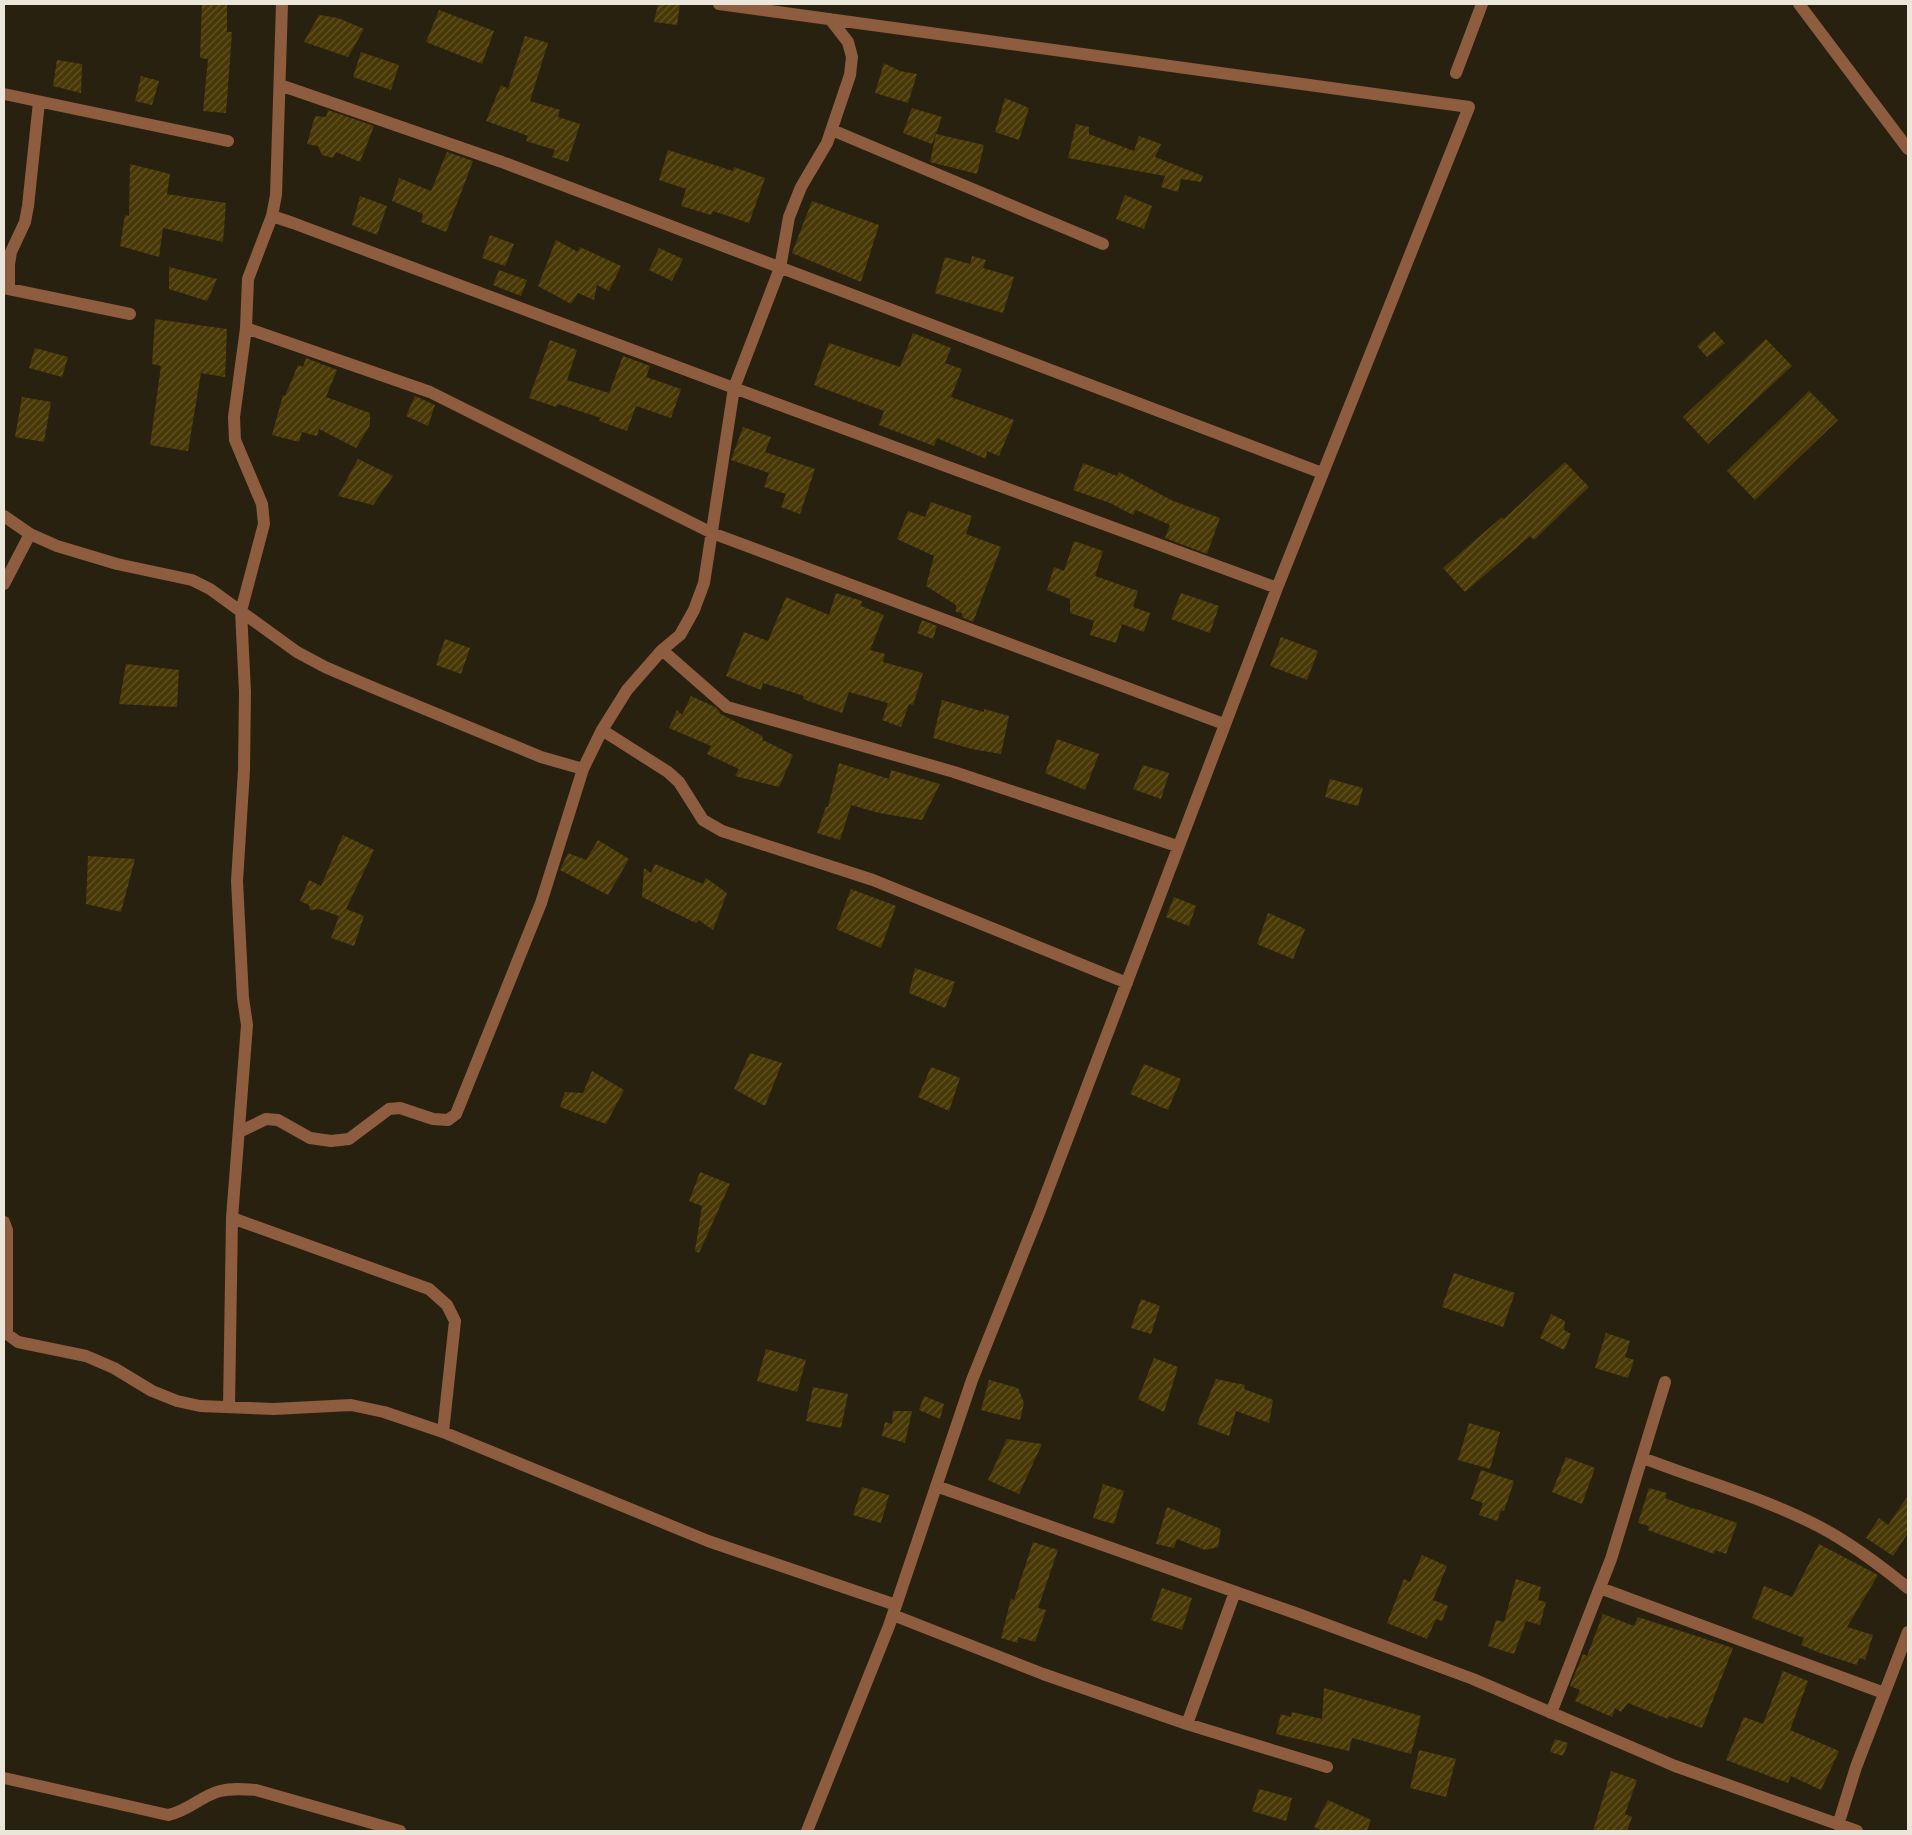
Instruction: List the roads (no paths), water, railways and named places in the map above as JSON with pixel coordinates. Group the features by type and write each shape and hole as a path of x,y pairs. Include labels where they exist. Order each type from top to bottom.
{"street":[{"path":"229,1407 232,1218 247,1025 243,998 236,881 244,770 245,692 242,611 264,524 262,504 235,440 234,417 246,328 248,279 272,216 276,195 282,4"},
{"path":"719,4 1469,106 1276,588 1039,1213 972,1380 895,1610 807,1831"},
{"path":"1456,73 1482,4"},
{"path":"1799,4 1908,149"},
{"path":"240,1132 266,1119 278,1120 310,1138 331,1141 349,1139 389,1109 400,1108 433,1119 448,1120 456,1114 541,903 582,769 602,730 627,690 662,650 680,634 694,610 704,583 734,388 780,268 789,217 801,188 822,154 850,75 852,57 848,42 830,19"},
{"path":"280,85 502,162 1322,473"},
{"path":"4,94 228,141"},
{"path":"39,102 28,206 25,222 11,252 6,288 130,314"},
{"path":"832,130 1104,244"},
{"path":"272,216 1276,588"},
{"path":"246,328 430,392 712,533 1224,724"},
{"path":"4,516 30,534 57,546 117,564 192,580 210,589 297,652 326,667 533,754 582,769"},
{"path":"4,584 30,534"},
{"path":"662,650 727,707 954,772 1178,846"},
{"path":"602,730 668,772 679,782 703,820 722,831 873,880 1127,983"},
{"path":"232,1218 429,1289 447,1305 455,1321 442,1432"},
{"path":"4,1222 7,1230 7,1334 18,1342 86,1356 114,1368 152,1391 177,1401 200,1406 274,1409 351,1405 384,1412 442,1432 708,1541 895,1610 1043,1674 1187,1724 1328,1767"},
{"path":"1550,1713 1611,1559 1666,1382"},
{"path":"1643,1458 1766,1502 1821,1528 1878,1564 1908,1588"},
{"path":"936,1486 1473,1679 1675,1766 1857,1831"},
{"path":"1600,1588 1884,1693"},
{"path":"1187,1724 1235,1592"},
{"path":"1838,1825 1856,1767 1908,1632"},
{"path":"4,1778 168,1814 179,1812 218,1792 232,1788 256,1790 400,1831"}]}
